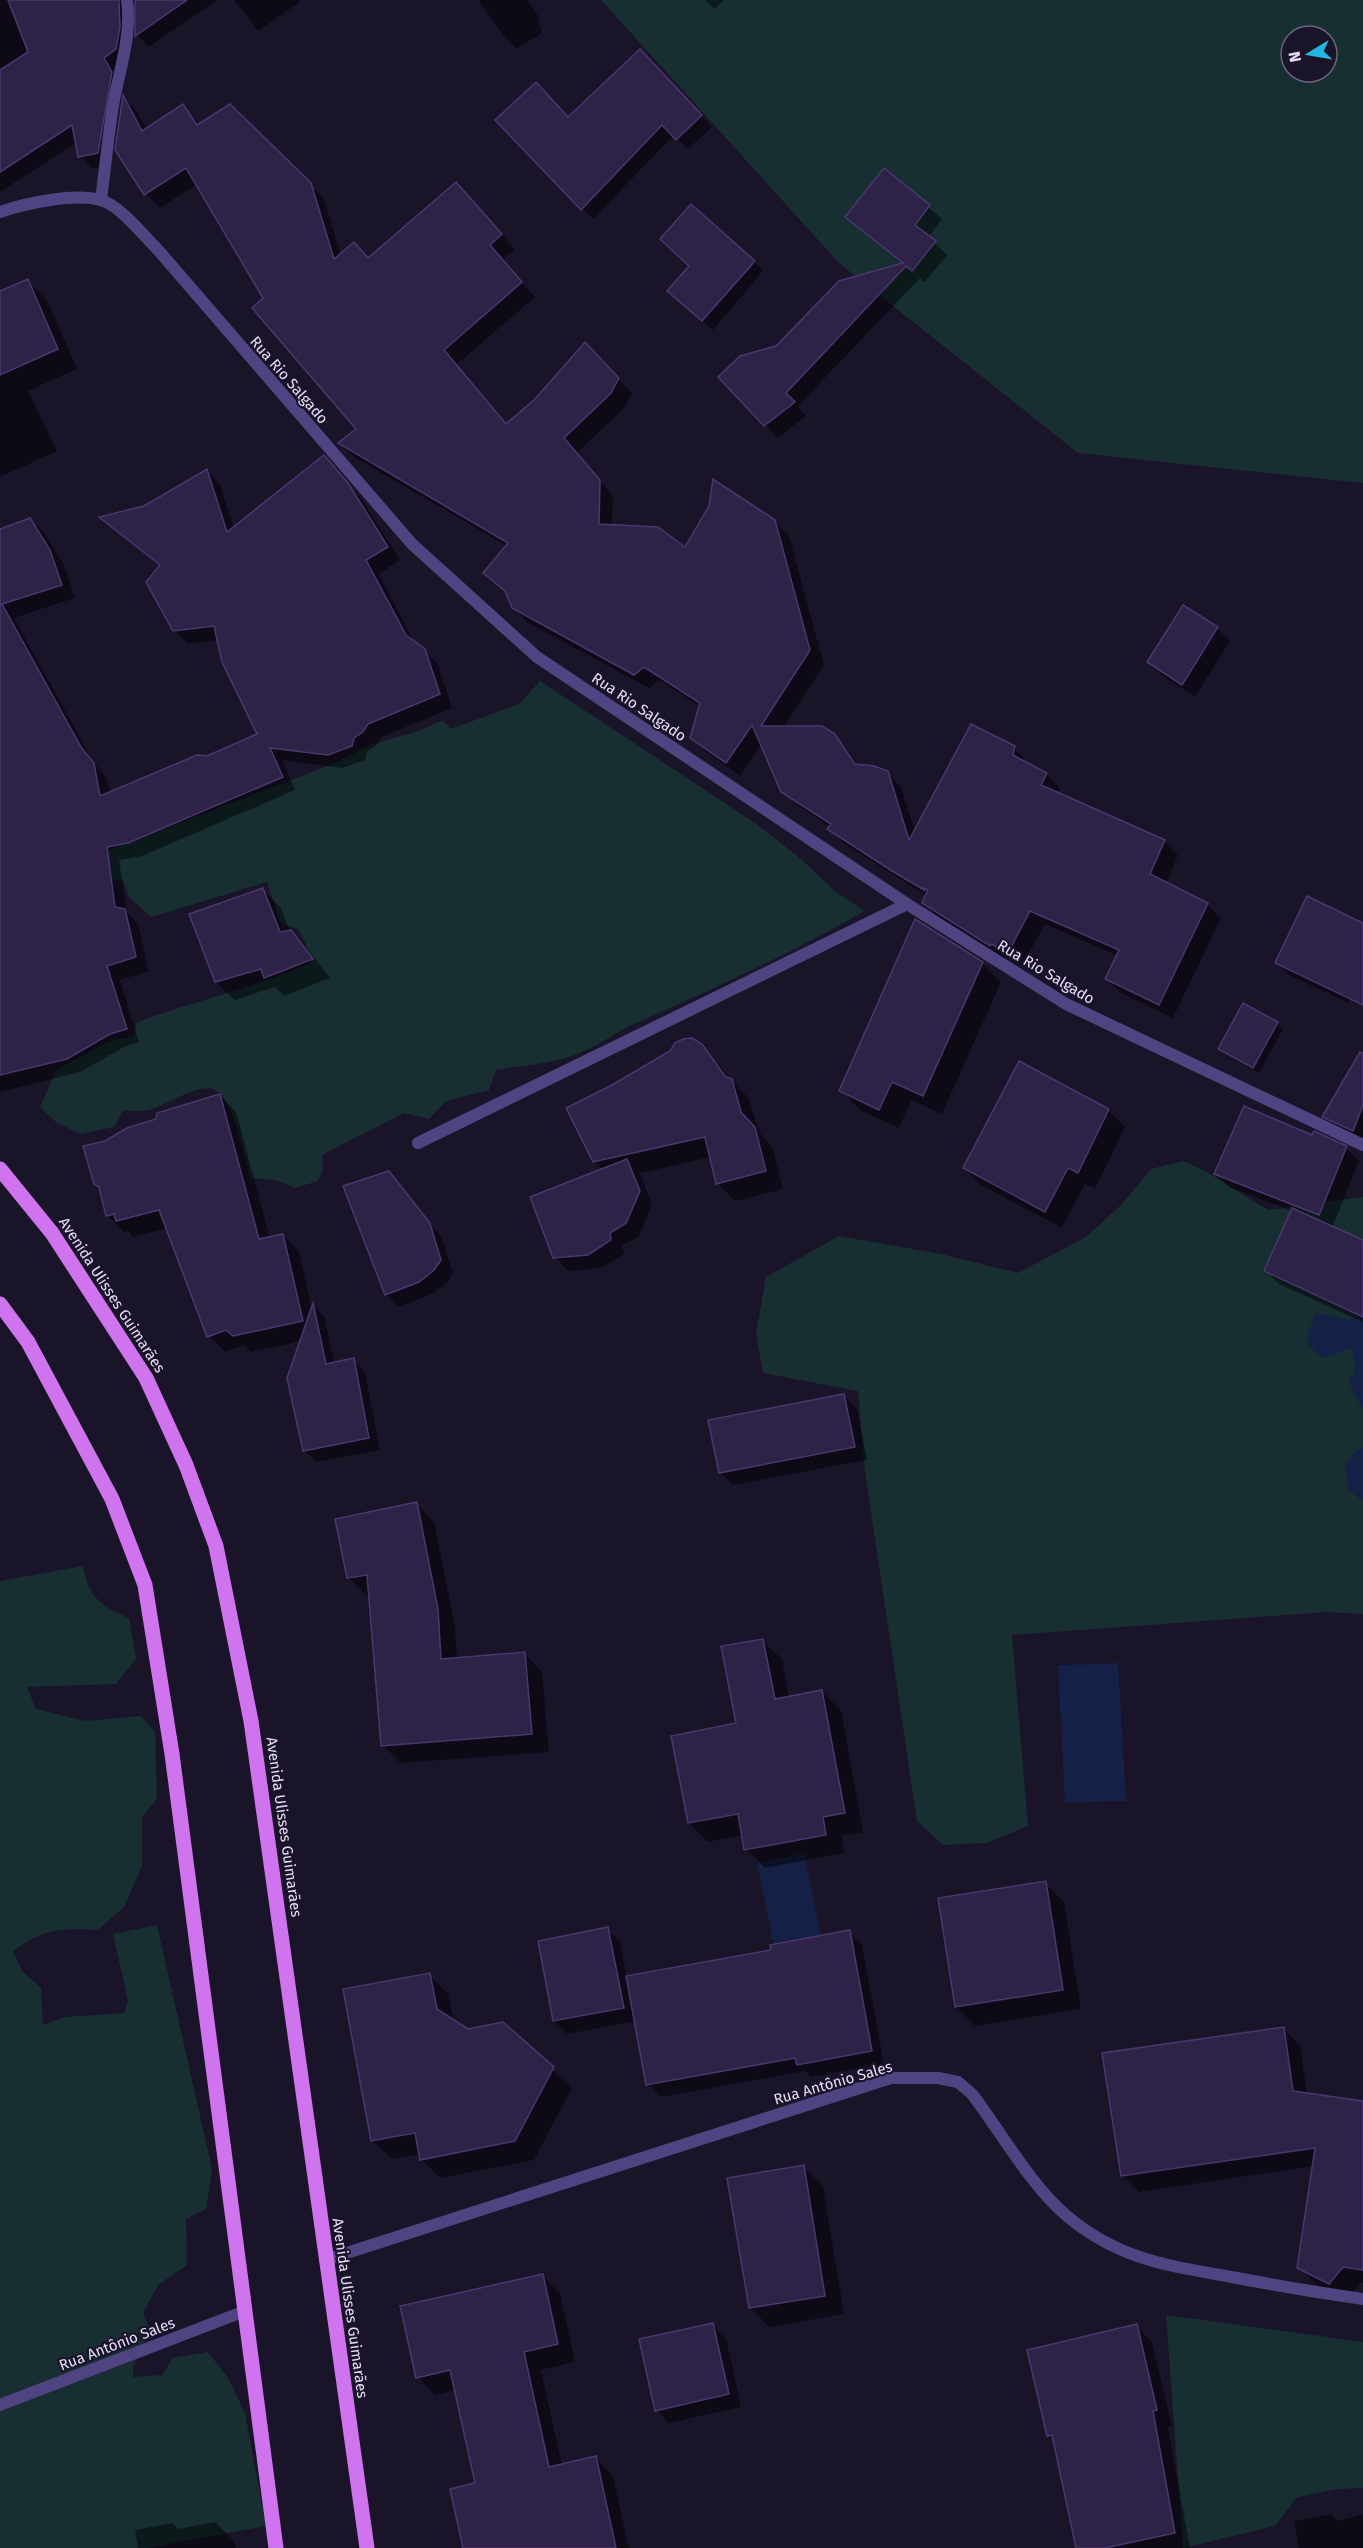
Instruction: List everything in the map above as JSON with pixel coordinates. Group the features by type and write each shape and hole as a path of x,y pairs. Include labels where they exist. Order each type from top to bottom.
{"main road":[{"name":"Avenida Ulisses Guimarães","path":"0,1169 52,1233 146,1378 186,1465 216,1546 251,1721 367,2548"},
{"path":"0,1304 28,1342 112,1499 145,1585 172,1754 276,2548"}],"street":[{"path":"0,212 68,198 101,200 113,106 125,54 129,18 127,0"},
{"name":"Rua Rio Salgado","path":"101,200 115,207 159,251 412,544 537,657 907,904 1066,1004 1363,1145"},
{"path":"418,1143 907,904"},
{"name":"Rua Antônio Sales","path":"325,2260 891,2078 938,2078 958,2082 972,2094 1043,2192 1067,2216 1120,2251 1149,2261 1316,2293 1363,2299"},
{"name":"Rua Antônio Sales","path":"0,2405 244,2311"}],"green space":[{"path":"601,0 1363,0 1363,483 1078,453 839,263"},
{"path":"540,681 758,825 801,859 836,892 865,911 779,957 632,1025 580,1053 554,1061 496,1070 489,1090 446,1101 429,1119 404,1113 322,1155 323,1169 318,1181 295,1188 275,1180 251,1178 242,1143 227,1102 213,1089 195,1090 146,1111 124,1110 114,1127 81,1134 57,1123 40,1107 56,1070 107,1042 134,1036 137,1022 268,980 310,963 306,944 298,929 281,924 267,882 151,917 129,897 123,880 110,881 102,853 335,763 372,744 416,732 443,720 451,729 519,704"},
{"path":"1183,1161 1207,1172 1268,1210 1363,1197 1363,1614 1327,1612 1012,1635 1028,1826 986,1843 943,1845 917,1821 865,1472 858,1391 763,1373 756,1334 766,1277 839,1236 941,1254 1018,1273 1086,1237 1121,1205 1151,1169"},
{"path":"83,1566 89,1586 97,1599 110,1609 129,1618 136,1659 116,1684 27,1687 36,1709 85,1721 141,1716 155,1732 157,1799 142,1817 142,1866 124,1907 98,1930 53,1931 33,1938 13,1952 22,1971 41,1988 43,2025 65,2017 124,2013 128,2001 113,1934 157,1925 212,2169 206,2209 186,2219 187,2265 158,2285 143,2313 150,2329 133,2366 133,2377 162,2375 173,2358 208,2352 228,2378 245,2413 266,2526 147,2548 0,2548 0,1581"},
{"path":"1166,2315 1363,2342 1363,2488 1337,2489 1297,2497 1275,2526 1183,2548"}],"water":[{"path":"1316,1313 1349,1320 1363,1315 1363,1409 1353,1393 1349,1379 1355,1372 1353,1348 1323,1358 1309,1346 1308,1333"},
{"path":"1363,1448 1363,1499 1361,1500 1349,1490 1345,1466 1356,1451"},
{"path":"1118,1663 1126,1801 1065,1803 1058,1665"},
{"path":"804,1853 821,1936 774,1945 757,1863"}],"building":[{"path":"8,0 119,0 120,27 116,49 104,58 112,72 98,153 78,157 72,125 0,172 0,70 28,52"},
{"path":"135,0 187,0 135,36"},
{"path":"640,49 702,115 676,140 662,125 581,210 495,120 536,82 568,117"},
{"path":"123,95 142,131 183,104 197,125 230,104 311,183 334,259 354,242 368,258 456,182 502,234 490,245 522,282 444,350 506,424 535,399 585,342 619,378 611,393 564,438 600,480 599,524 658,527 685,547 709,506 713,479 775,520 810,650 761,726 822,726 835,734 855,764 874,766 888,771 909,840 971,724 1015,746 1013,755 1047,773 1041,785 1165,840 1150,874 1208,903 1159,1005 1105,979 1119,950 1030,911 1008,953 991,944 990,946 922,903 928,890 923,888 924,890 892,871 827,829 831,824 781,792 752,725 726,763 690,738 700,703 644,667 634,675 512,608 505,591 483,573 508,543 338,443 356,429 252,308 263,298 186,168 144,195 115,150"},
{"path":"884,168 930,205 915,225 936,241 912,271 906,266 786,393 795,402 764,426 718,377 740,356 776,346 839,281 903,263 845,217"},
{"path":"691,204 755,261 702,321 667,291 689,266 660,239"},
{"path":"28,279 58,349 0,375 0,291"},
{"path":"324,455 348,483 388,547 366,560 406,635 425,649 440,694 368,724 363,732 354,738 352,746 328,755 270,748 283,777 128,843 107,847 115,907 125,909 136,957 107,966 127,1029 110,1034 67,1059 0,1075 0,529 30,518 50,550 62,585 2,604 81,747 94,763 100,796 197,755 207,756 257,734 222,662 214,626 173,631 146,582 160,565 99,517 144,506 207,469 227,532"},
{"path":"1183,605 1218,627 1182,685 1147,662"},
{"path":"263,888 280,932 291,930 313,959 264,978 261,969 215,982 189,914"},
{"path":"1307,896 1363,923 1363,1005 1275,963"},
{"path":"915,919 983,962 923,1096 892,1082 879,1110 839,1091"},
{"path":"1243,1003 1278,1022 1253,1068 1218,1049"},
{"path":"692,1038 702,1044 725,1076 732,1079 741,1112 755,1127 766,1171 716,1184 705,1137 593,1162 566,1108 612,1085 670,1051 675,1043"},
{"path":"1360,1052 1363,1053 1363,1105 1353,1131 1322,1117"},
{"path":"1019,1061 1109,1109 1078,1173 1068,1168 1045,1212 963,1168"},
{"path":"220,1094 259,1239 283,1234 303,1321 233,1336 226,1330 207,1337 159,1210 116,1221 114,1214 106,1216 99,1187 94,1184 83,1146 105,1141 127,1128 156,1119 157,1113"},
{"path":"1244,1106 1312,1135 1314,1131 1347,1146 1319,1215 1214,1174"},
{"path":"627,1159 640,1191 626,1223 610,1233 611,1240 588,1255 553,1258 530,1197"},
{"path":"389,1171 430,1223 441,1260 434,1270 419,1282 385,1295 343,1186"},
{"path":"1292,1208 1363,1240 1363,1317 1264,1271"},
{"path":"313,1303 326,1364 354,1358 369,1438 303,1451 287,1378"},
{"path":"844,1394 855,1447 719,1473 708,1420"},
{"path":"417,1502 438,1609 441,1659 525,1652 532,1734 381,1746 367,1575 347,1578 335,1519"},
{"path":"763,1639 775,1699 822,1690 845,1813 823,1817 826,1835 744,1850 738,1814 688,1823 671,1736 736,1723 721,1646"},
{"path":"1046,1881 1063,1990 955,2007 938,1898"},
{"path":"608,1927 624,2008 553,2021 538,1941"},
{"path":"850,1930 872,2051 797,2065 795,2058 646,2085 626,1976 771,1950 770,1945"},
{"path":"430,1973 437,2009 468,2029 503,2022 554,2067 515,2141 420,2160 415,2133 371,2141 343,1989"},
{"path":"1284,2027 1293,2091 1363,2101 1363,2270 1343,2267 1329,2284 1297,2268 1315,2148 1121,2176 1102,2053"},
{"path":"804,2165 825,2296 749,2308 727,2178"},
{"path":"543,2274 558,2344 524,2352 549,2467 596,2456 616,2548 463,2548 450,2489 475,2483 450,2370 416,2378 400,2306"},
{"path":"713,2323 729,2394 655,2411 639,2339"},
{"path":"1137,2324 1157,2410 1153,2411 1175,2533 1105,2548 1076,2548 1052,2435 1047,2436 1027,2350"}]}
